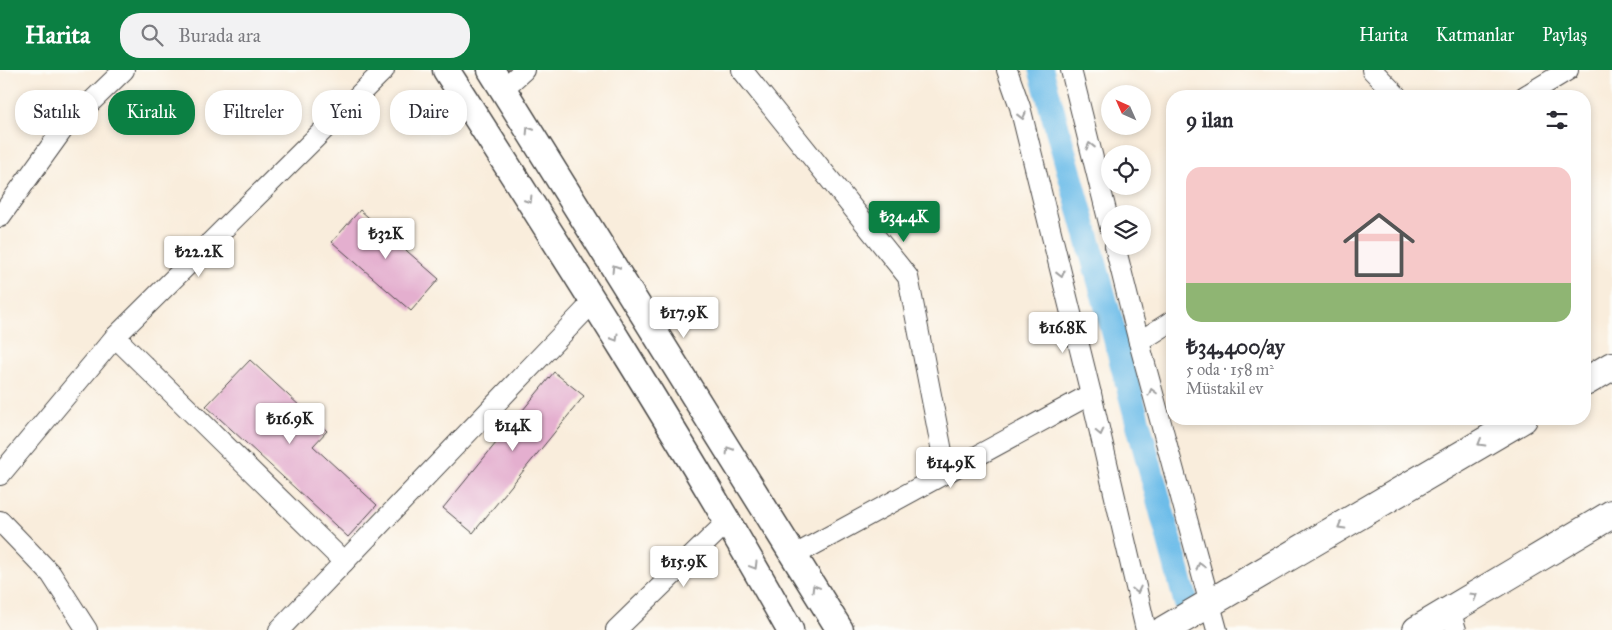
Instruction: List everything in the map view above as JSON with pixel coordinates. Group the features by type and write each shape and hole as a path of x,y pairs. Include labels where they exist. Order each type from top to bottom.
{"main road":[{"path":"1591,378 1612,366"},
{"path":"1164,630 1513,425"},
{"path":"1417,630 1453,620 1612,514"}],"street":[{"path":"0,217 64,128 124,70"},
{"path":"0,475 114,337 384,70"},
{"path":"446,70 593,302 727,522 790,630"},
{"path":"524,70 497,80 795,555 840,630"},
{"path":"742,70 908,277 946,472"},
{"path":"1007,70 1020,107 1091,394 1146,630"},
{"path":"1071,70 1105,205"},
{"path":"1372,70 1391,90"},
{"path":"1535,90 1568,70"},
{"path":"1117,255 1217,630"},
{"path":"279,630 593,302"},
{"path":"1139,342 1166,325"},
{"path":"114,337 344,562"},
{"path":"795,555 1091,394"},
{"path":"0,521 51,574 87,630"},
{"path":"616,630 727,522"}],"building":[{"path":"360,210 439,279 411,311 332,242"},
{"path":"250,360 327,431 313,446 377,505 348,537 206,406"},
{"path":"554,372 584,396 473,533 443,508"}],"waterway":[{"path":"1041,70 1186,602"}]}
